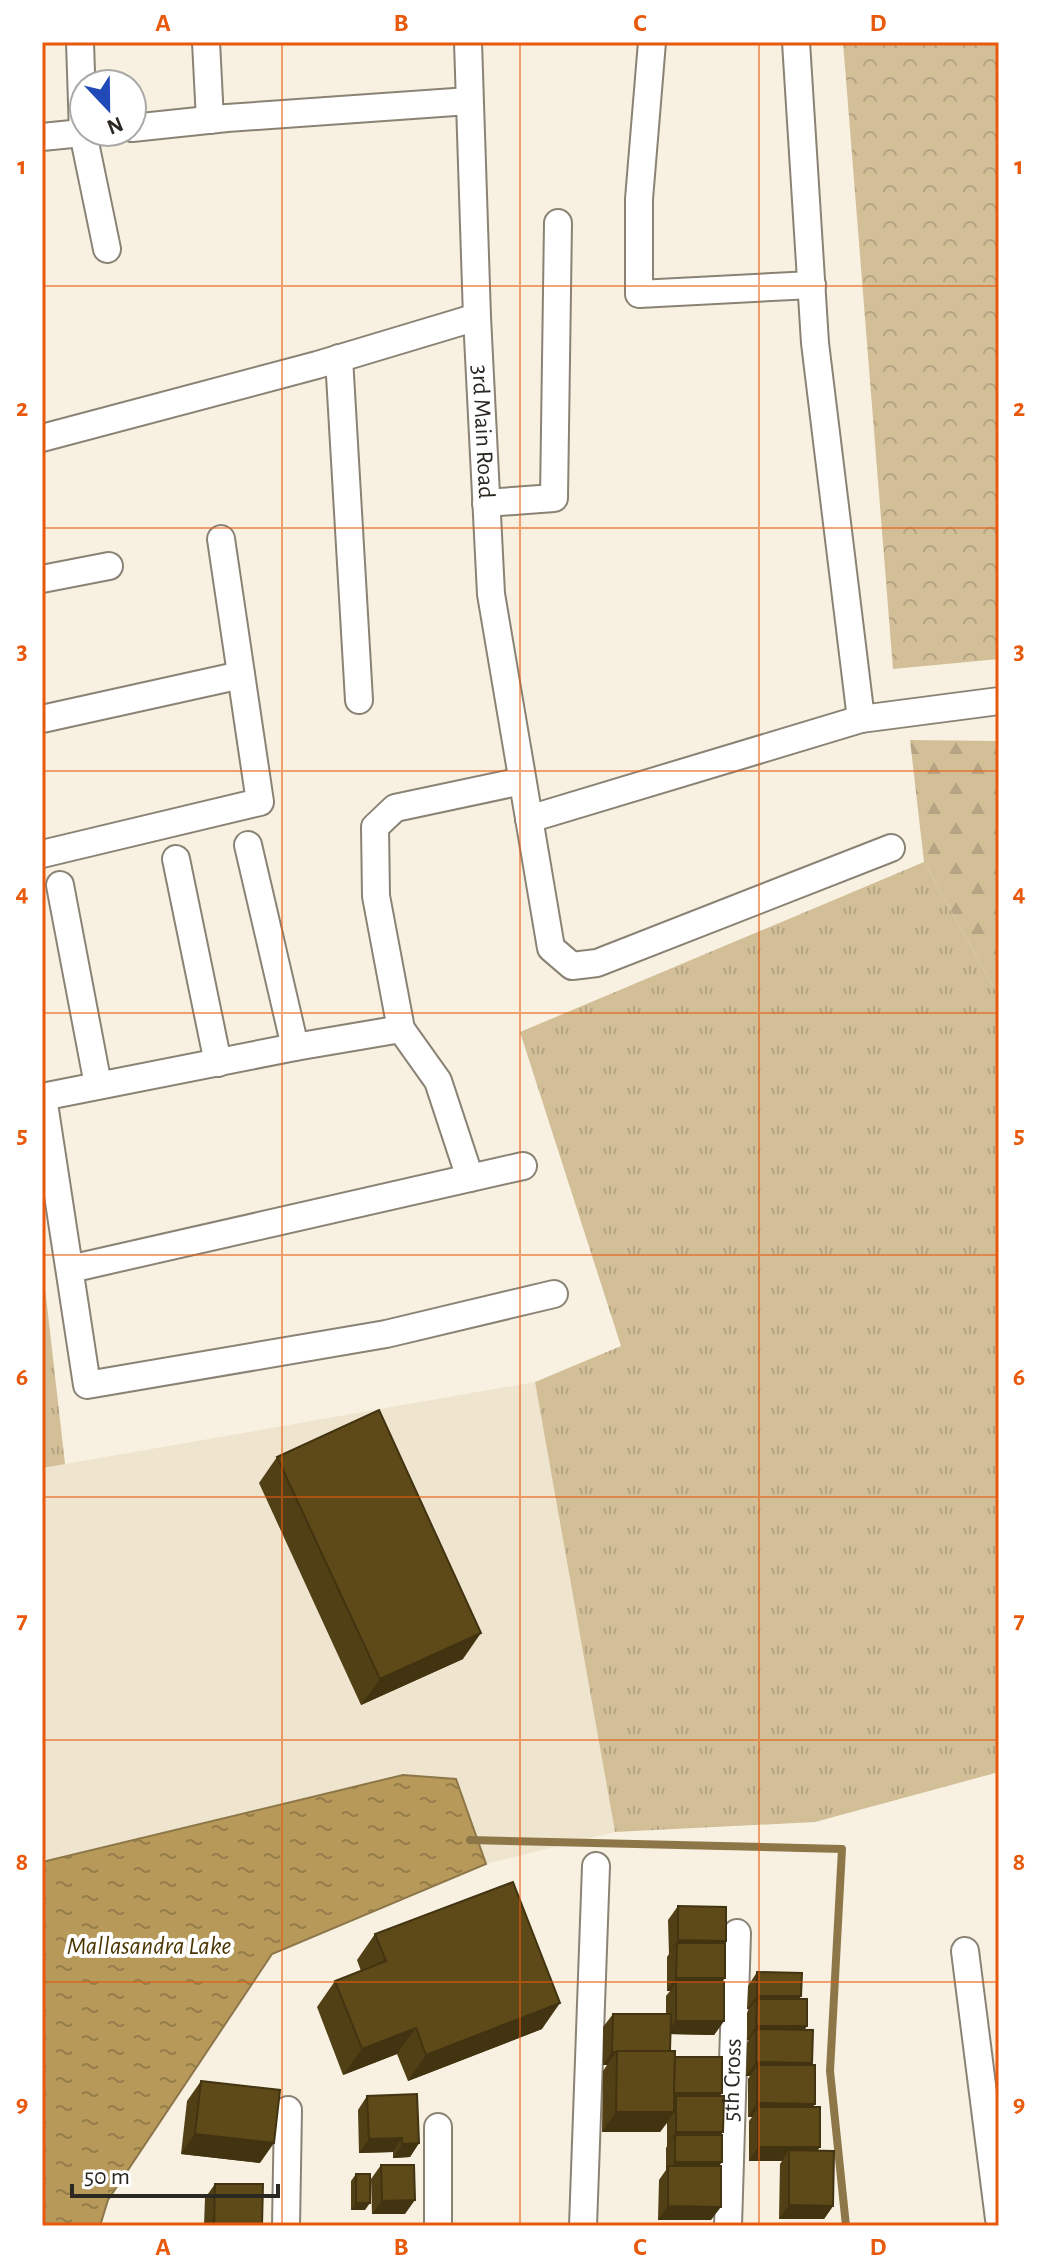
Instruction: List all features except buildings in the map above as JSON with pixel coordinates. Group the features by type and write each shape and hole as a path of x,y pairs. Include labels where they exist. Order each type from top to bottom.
{"street":[{"path":"80,42 82,68"},
{"path":"206,42 210,120"},
{"name":"3rd Main Road","path":"468,42 477,317 491,594 551,948 572,966 597,963 891,848"},
{"path":"652,42 639,199 639,294 812,285"},
{"path":"796,42 822,415 861,719"},
{"path":"148,126 469,101"},
{"path":"42,137 68,134"},
{"path":"90,148 107,249"},
{"path":"486,503 554,498 558,223"},
{"path":"42,438 339,358 477,317"},
{"path":"339,358 359,700"},
{"path":"42,854 260,802 221,539"},
{"path":"42,579 109,566"},
{"path":"42,719 241,675"},
{"path":"529,819 861,719 999,701"},
{"path":"470,1178 438,1081 401,1029 376,896 375,827 395,808 522,781"},
{"path":"248,845 295,1047"},
{"path":"176,859 218,1063"},
{"path":"60,885 98,1085"},
{"path":"401,1029 43,1097 87,1385 386,1334 554,1294"},
{"path":"70,1269 523,1166"},
{"path":"583,2226 596,1866"},
{"name":"5th Cross","path":"728,2226 737,1933"},
{"path":"965,1951 999,2219"},
{"path":"286,2226 288,2110"},
{"path":"438,2127 438,2226"}],"shaded area":[{"path":"535,1382 615,1832 486,1864 456,1779 42,1862 42,1468"}],"green space":[{"path":"843,42 999,42 999,659 893,669"},
{"path":"910,740 999,741 999,997 924,862"},
{"path":"924,862 999,997 999,1772 815,1822 615,1832 535,1382 621,1346 520,1032"},
{"path":"42,1261 65,1464 42,1468"}],"water":[{"name":"Mallasandra Lake","path":"403,1775 456,1779 486,1864 272,1954 108,2200 100,2226 42,2226 42,1862"}],"waterway":[{"path":"470,1840 842,1849 830,2071 846,2226"}]}
